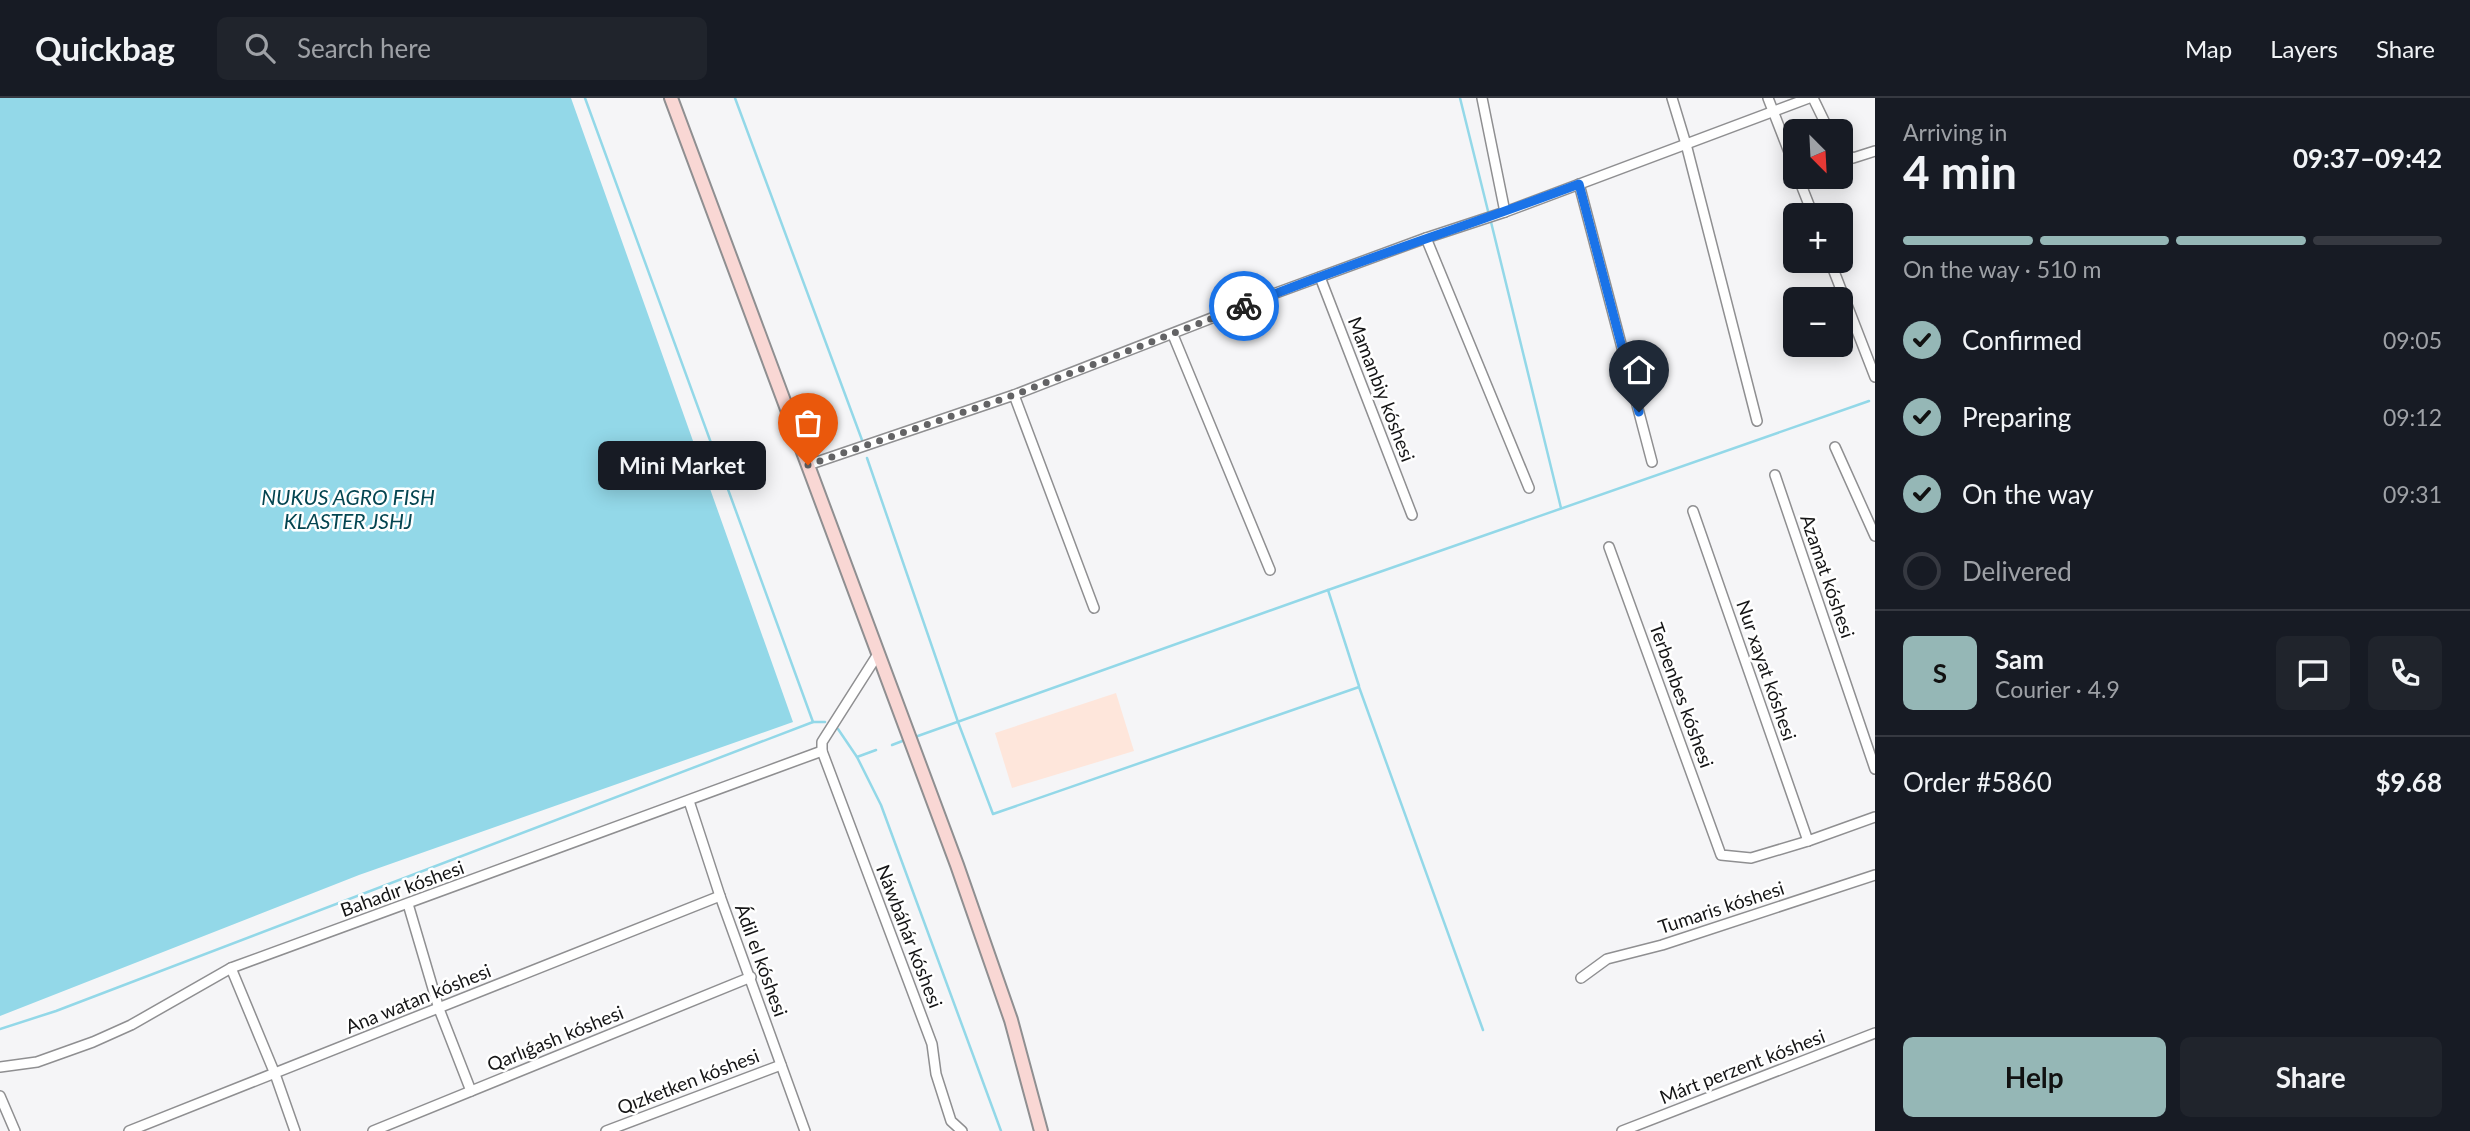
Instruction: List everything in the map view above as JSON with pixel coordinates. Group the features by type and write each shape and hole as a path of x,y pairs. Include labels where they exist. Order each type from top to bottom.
{"main road":[{"path":"671,98 922,770 1011,1020 1041,1131"}],"street":[{"path":"1482,98 1505,212"},
{"path":"1672,98 1757,421"},
{"path":"1768,98 1783,136"},
{"path":"808,465 1014,395 1426,237 1505,212 1811,98 1822,119"},
{"path":"1853,158 1875,151"},
{"path":"1579,184 1652,462"},
{"path":"1426,237 1529,488"},
{"path":"1835,273 1875,377"},
{"name":"Mamanbiy kóshesi","path":"1320,277 1412,514"},
{"path":"1173,335 1270,570"},
{"path":"1014,395 1094,608"},
{"path":"1835,447 1875,536"},
{"name":"Azamat kóshesi","path":"1775,475 1875,769"},
{"name":"Nur xayat kóshesi","path":"1693,511 1808,841"},
{"name":"Terbenbes kóshesi","path":"1609,547 1721,855 1751,858 1808,841"},
{"path":"822,751 822,742 878,654"},
{"name":"Bahadır kóshesi","path":"0,1067 37,1062 93,1042 131,1025 231,968 822,751"},
{"name":"Náwbáhár kóshesi","path":"822,751 932,1044 936,1073 951,1121 962,1131"},
{"name":"Ádil el kóshesi","path":"689,801 720,896 805,1131"},
{"path":"1808,841 1875,817"},
{"name":"Tumaris kóshesi","path":"1581,978 1607,959 1662,945 1875,875"},
{"name":"Ana watan kóshesi","path":"129,1131 720,896"},
{"path":"408,904 439,1009 471,1091"},
{"path":"231,968 275,1074 295,1131"},
{"name":"Qarlıǵash kóshesi","path":"373,1131 751,977"},
{"name":"Márt perzent kóshesi","path":"1622,1131 1875,1033"},
{"name":"Qızketken kóshesi","path":"606,1131 781,1065"},
{"path":"0,1096 15,1131"}],"shaded area":[{"path":"1116,693 1134,751 1012,788 995,733"}],"water":[{"name":"NUKUS AGRO FISH KLASTER JSHJ","path":"0,98 571,98 793,722 359,875 0,1016"}],"waterway":[{"path":"585,98 813,722"},
{"path":"735,98 862,440"},
{"path":"1460,98 1488,211"},
{"path":"1491,222 1561,508"},
{"path":"915,737 1869,401"},
{"path":"867,458 958,722 993,814 1359,687 1483,1030"},
{"path":"1328,590 1359,686"},
{"path":"0,1029 56,1011 813,722 825,722"},
{"path":"838,729 857,757"},
{"path":"892,745 905,740"},
{"path":"876,750 857,757 881,805 1001,1131"}],"way so far":[{"path":"808,465 1014,395 1244,306"}],"place":[{"name":"Mini Market","path":"808,465"}],"route":[{"path":"1244,306 1426,237 1505,212 1579,184 1639,412"}]}
